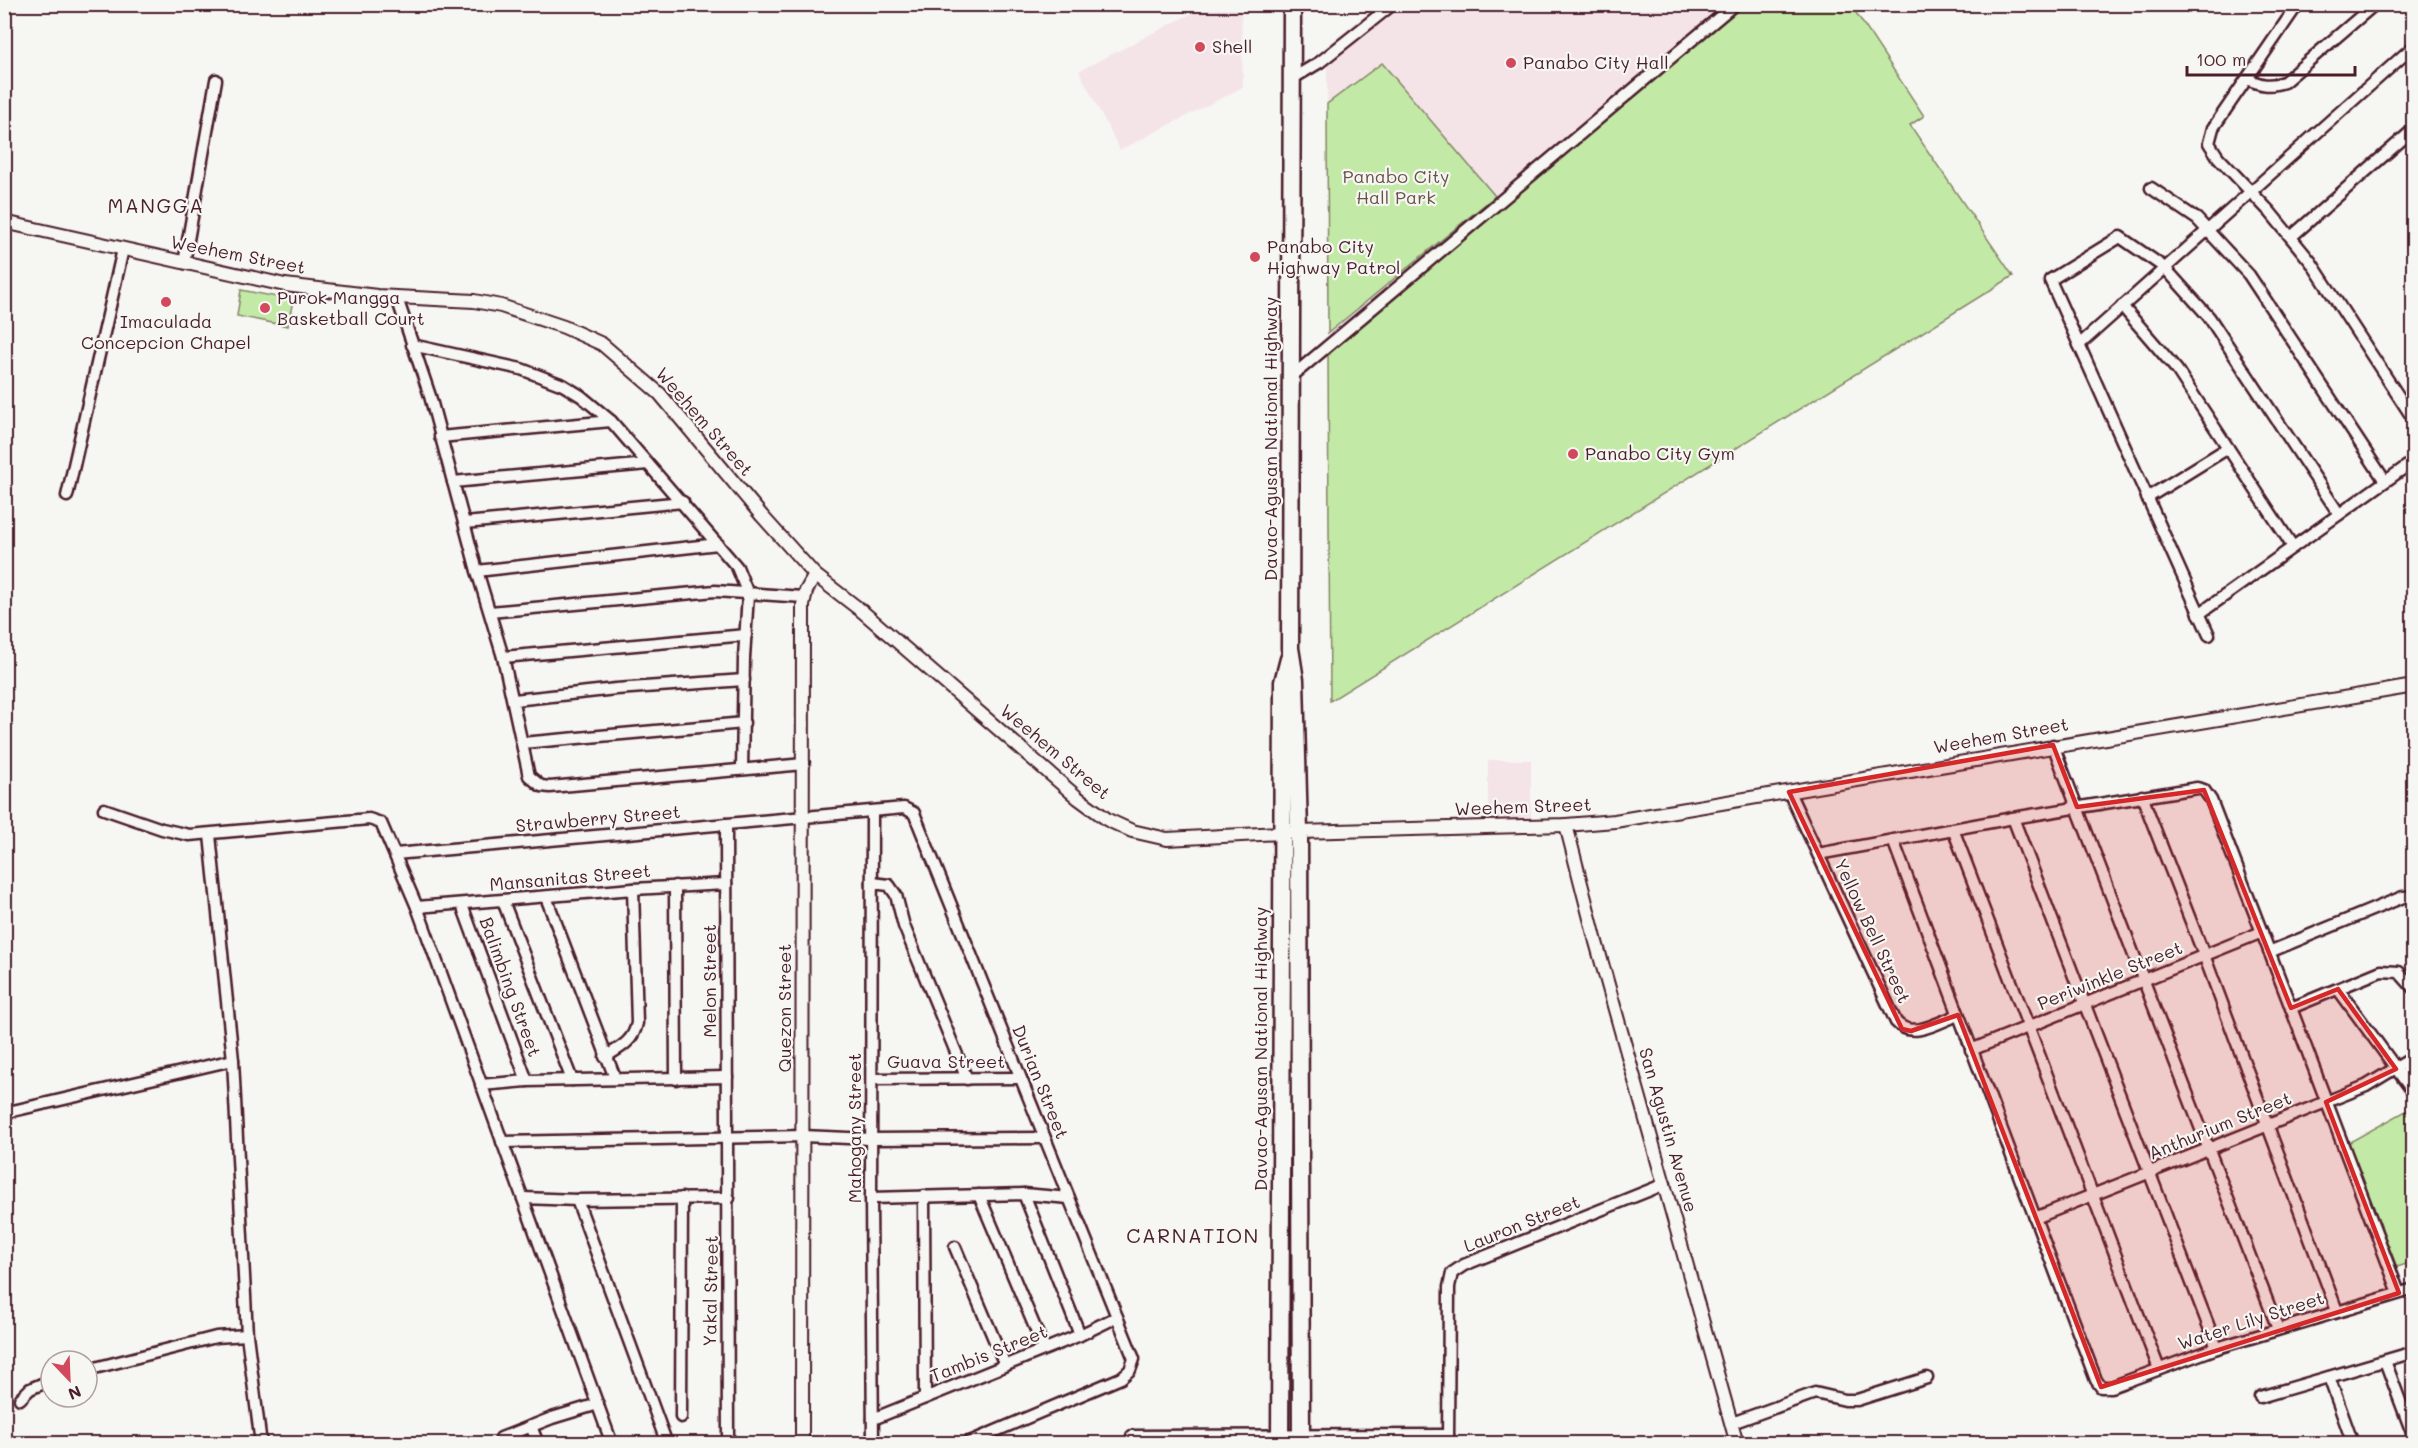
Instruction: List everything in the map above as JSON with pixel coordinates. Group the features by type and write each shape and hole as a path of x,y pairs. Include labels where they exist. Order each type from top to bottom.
{"highway":[{"name":"Davao-Agusan National Highway","path":"1280,1440 1280,1322 1295,680 1290,657 1292,4"},
{"name":"Davao-Agusan National Highway","path":"1290,832 1301,1323 1301,1440"},
{"path":"1280,1322 1301,1323"}],"street":[{"path":"1290,80 1320,62 1393,4"},
{"path":"1291,377 1735,4"},
{"path":"2298,4 2213,128 2210,143 2218,157 2291,237 2328,288 2414,420"},
{"path":"2247,79 2262,86 2284,82 2375,4"},
{"path":"2079,345 2414,46"},
{"path":"184,263 216,80"},
{"path":"2291,237 2414,129"},
{"path":"2151,188 2186,210 2208,230 2265,298 2385,481"},
{"name":"Weehem Street","path":"4,222 285,285 397,298 474,302 501,306 564,327 602,344 660,394 762,516 815,575 1020,746 1078,798 1108,820 1132,831 1167,839 1290,832 1566,825 1626,819 2053,745 2414,686"},
{"path":"2209,635 2050,280 2121,237 2165,268 2194,299 2220,333 2339,514"},
{"path":"67,496 123,249"},
{"path":"397,298 430,396 477,571 503,657 530,776 541,786 804,764"},
{"path":"2122,306 2177,370 2293,548"},
{"path":"412,345 521,369 563,385 581,396 611,422 683,502 737,567 748,594 742,769"},
{"path":"440,437 611,422"},
{"path":"2147,498 2228,448"},
{"path":"2199,614 2414,461"},
{"path":"453,482 648,464"},
{"path":"465,524 683,502"},
{"path":"477,571 718,544"},
{"name":"Quezon Street","path":"802,1443 804,597 815,575"},
{"path":"490,612 733,590 748,594 804,597"},
{"path":"503,657 746,635"},
{"path":"514,700 616,689 744,680"},
{"path":"522,743 744,723"},
{"path":"2053,745 2278,1329"},
{"path":"1818,854 2190,788 2204,790 2208,794 2262,932 2399,1293"},
{"name":"Yellow Bell Street","path":"1789,792 1896,1022 1902,1029 1911,1031 1958,1015"},
{"path":"2142,796 2337,1311"},
{"name":"Strawberry Street","path":"396,854 904,808 917,816"},
{"path":"104,809 162,829 189,835 210,835 369,819 381,823 417,907 612,1443"},
{"name":"Mahogany Street","path":"872,812 873,1443"},
{"name":"Durian Street","path":"917,816 1134,1359 1130,1370 1121,1378 965,1443"},
{"path":"2013,818 2217,1348"},
{"name":"Melon Street","path":"726,824 727,1138"},
{"name":"San Agustin Avenue","path":"1566,825 1596,942 1737,1443"},
{"path":"1953,829 2158,1369"},
{"path":"210,835 233,1060 248,1335 261,1443"},
{"path":"1893,840 2035,1218"},
{"path":"872,883 888,885 896,895 904,926 967,1079"},
{"name":"Mansanitas Street","path":"417,907 633,889 726,884"},
{"path":"675,886 676,1079"},
{"path":"605,1057 628,1043 633,1037 637,1023 633,889"},
{"path":"2269,952 2403,897 2414,896"},
{"path":"546,897 605,1057 615,1078"},
{"path":"503,901 572,1080"},
{"name":"Balimbing Street","path":"462,905 527,1081"},
{"name":"Periwinkle Street","path":"1971,1050 2262,932"},
{"path":"2291,1008 2381,971 2399,972 2414,989"},
{"path":"2338,989 2414,1093"},
{"name":"Anthurium Street","path":"2035,1218 2366,1086 2414,1057"},
{"path":"4,1113 233,1060"},
{"path":"482,1085 615,1078 727,1077"},
{"name":"Guava Street","path":"872,1079 1020,1078"},
{"path":"502,1142 803,1136 871,1139 1044,1138"},
{"name":"Yakal Street","path":"727,1138 729,1198 728,1443"},
{"name":"Lauron Street","path":"1448,1439 1449,1287 1452,1274 1464,1264 1665,1184"},
{"path":"1024,1194 1080,1335"},
{"path":"871,1198 1024,1194 1069,1198"},
{"path":"979,1195 1044,1349"},
{"path":"924,1196 925,1398"},
{"path":"523,1198 577,1200 729,1198"},
{"path":"681,1417 682,1198"},
{"path":"577,1200 667,1443"},
{"name":"Water Lily Street","path":"2035,1218 2096,1380 2101,1387 2111,1387 2217,1348 2414,1288"},
{"path":"955,1247 1005,1365"},
{"name":"Tambis Street","path":"873,1419 1080,1335 1117,1317"},
{"path":"99,1367 216,1337 248,1335"},
{"path":"2260,1397 2414,1352"},
{"path":"2385,1361 2414,1438"},
{"path":"2329,1377 2353,1443"},
{"path":"1732,1423 1815,1393 1845,1400 1857,1400 1927,1378"},
{"path":"20,1399 30,1389 39,1385"},
{"path":"501,1438 598,1404"},
{"path":"531,1426 538,1443"},
{"path":"1132,1440 1448,1439"}],"highlighted area":[{"path":"2053,745 2077,807 2204,790 2291,1008 2338,989 2396,1069 2326,1102 2399,1293 2101,1387 1958,1015 1911,1031 1902,1029 1789,792"}],"shaded area":[{"path":"1210,4 1241,5 1243,87 1120,150 1079,71"},
{"path":"1378,5 1744,5 1328,353 1327,46"},
{"path":"1488,760 1531,760 1531,818 1488,819"}],"green space":[{"path":"1744,4 1835,5 1841,13 1851,5 1924,116 1910,125 2013,276 1330,701 1328,353"},
{"name":"Panabo City Hall Park","path":"1382,63 1495,196 1328,333 1327,104"},
{"name":"Purok Mangga Basketball Court","path":"241,290 293,300 288,326 237,316"},
{"path":"2413,1107 2413,1262 2397,1267 2348,1143"}],"place":[{"name":"Shell","path":"1200,47"},
{"name":"Panabo City Hall","path":"1511,63"},
{"name":"Panabo City Highway Patrol","path":"1255,257"},
{"name":"Imaculada Concepcion Chapel","path":"166,302"},
{"name":"Purok Mangga Basketball Court","path":"265,308"},
{"name":"Panabo City Gym","path":"1573,454"}],"district":[{"name":"MANGGA","path":"156,206"},
{"name":"CARNATION","path":"1193,1236"}]}
